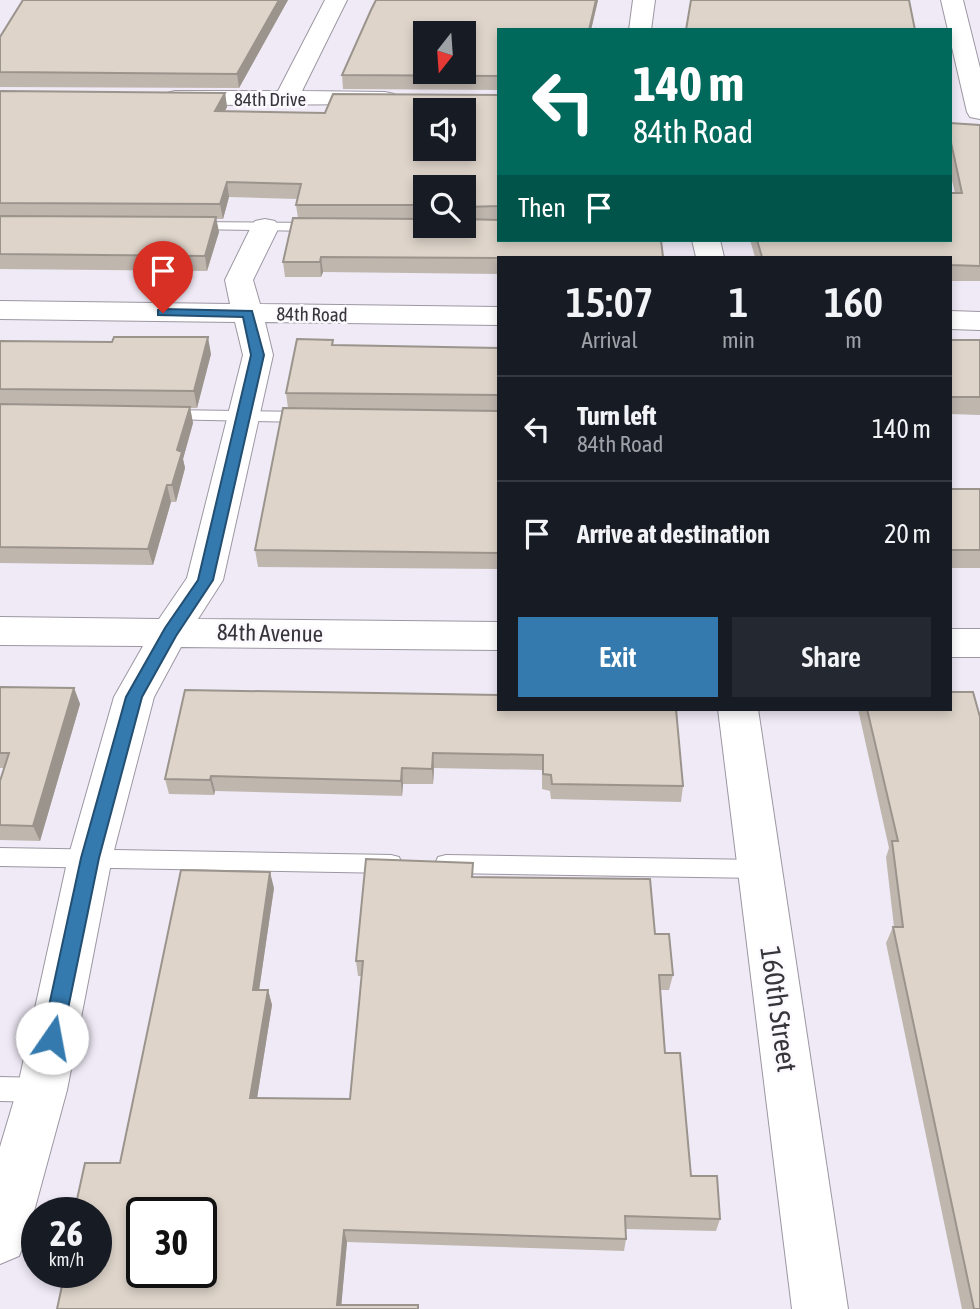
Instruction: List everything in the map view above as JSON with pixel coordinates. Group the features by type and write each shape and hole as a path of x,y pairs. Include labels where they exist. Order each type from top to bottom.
{"street":[{"path":"286,99 336,0"},
{"path":"640,28 644,0"},
{"path":"952,0 979,112 952,110"},
{"name":"84th Drive","path":"150,98 406,100"},
{"path":"0,1237 42,1090 90,858 134,697 170,632 205,580 258,355 239,280 265,227"},
{"name":"84th Road","path":"0,310 497,316"},
{"path":"952,320 980,320"},
{"name":"84th Avenue","path":"0,631 497,636"},
{"path":"952,643 980,643"},
{"name":"160th Street","path":"738,711 820,1309"}],"lane":[{"path":"176,226 325,227"},
{"path":"152,415 325,417"},
{"path":"0,856 760,869"},
{"path":"0,1088 42,1090"}],"building":[{"path":"23,0 279,0 237,74 0,72 0,37"},
{"path":"376,0 596,0 589,28 497,28 497,76 476,76 476,21 413,21 413,75 342,75"},
{"path":"691,0 909,0 915,28 686,28"},
{"path":"0,91 225,93 215,111 325,113 333,94 497,95 497,206 476,207 476,175 413,175 413,205 296,205 301,184 227,182 220,204 0,203"},
{"path":"952,123 980,125 980,266 952,265 952,256 762,256 758,242 952,242 952,193 962,193 952,147"},
{"path":"0,216 216,217 205,256 0,254"},
{"path":"293,218 413,219 413,238 476,238 476,219 497,220 497,242 661,242 663,256 321,257 320,262 283,262"},
{"path":"114,337 208,337 194,391 0,389 0,341 112,342"},
{"path":"297,339 333,340 332,345 497,348 497,395 286,393"},
{"path":"952,340 980,340 980,397 952,397"},
{"path":"0,404 190,407 177,450 182,452 172,485 167,485 148,549 0,547"},
{"path":"283,408 497,411 497,553 255,550"},
{"path":"952,489 980,489 980,550 952,550"},
{"path":"0,687 74,688 33,826 0,825 0,781 9,753 0,753"},
{"path":"185,690 497,695 497,711 676,711 683,786 552,784 551,775 543,774 543,755 433,753 432,769 402,768 401,781 211,776 210,780 165,779"},
{"path":"952,692 973,692 980,717 980,1309 974,1309 893,927 903,927 892,841 898,841 867,711 952,711"},
{"path":"366,859 473,863 472,877 650,879 655,934 669,934 673,975 659,975 665,1053 680,1053 691,1176 717,1176 720,1219 625,1216 626,1239 344,1230 337,1305 418,1305 418,1309 57,1309 62,1288 112,1288 112,1197 78,1197 85,1163 120,1163 181,870 270,872 253,990 268,990 250,1098 350,1099 363,961 356,961"}],"route":[{"path":"52,1038 90,858 134,697 170,632 205,580 258,355 256,337 248,314 163,313"}]}
